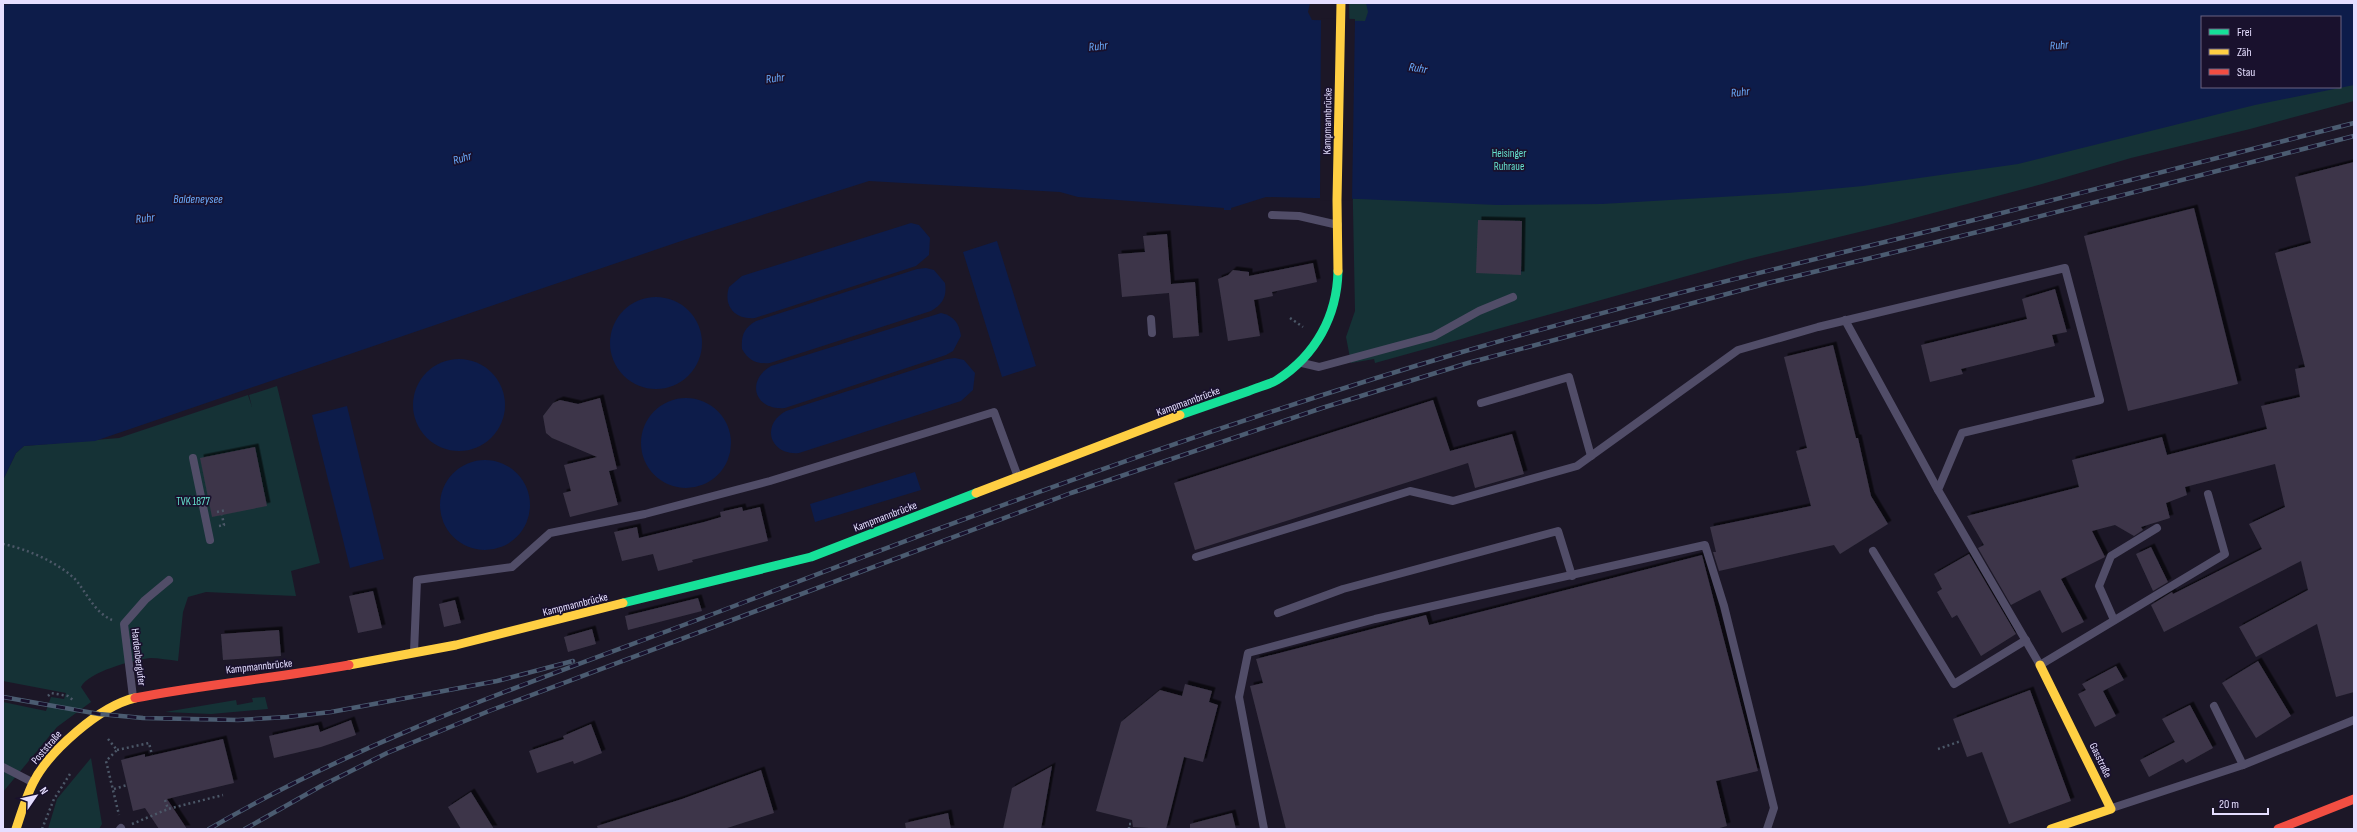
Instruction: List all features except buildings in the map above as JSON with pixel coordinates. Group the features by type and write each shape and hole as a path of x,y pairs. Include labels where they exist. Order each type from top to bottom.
{"main road":[{"name":"Kampmannbrücke","path":"99,714 133,698 194,686 296,675 476,641 811,557 1174,417 1260,388 1276,381 1300,363 1320,338 1334,305 1338,281 1339,225 1337,200 1341,3"},
{"name":"Gasstraße","path":"2040,665 2111,809"},
{"name":"Poststraße","path":"16,829 33,782 51,758 86,723 99,714"},
{"path":"2278,829 2354,799"},
{"path":"2051,829 2111,809"}],"lane":[{"path":"1272,214 1299,216 1339,225"},
{"path":"1196,557 1410,491 1453,501 1577,466 1738,350 1846,320 2065,268 2100,400 1962,433 1938,490"},
{"path":"1300,363 1319,367 1409,344 1434,336 1479,311 1513,297"},
{"path":"1151,319 1152,333"},
{"path":"1846,320 1938,490 2040,665 2225,554 2208,494"},
{"path":"1481,403 1569,377 1591,456"},
{"path":"414,652 417,580 512,567 550,533 645,514 770,481 994,412 1019,478"},
{"path":"193,458 210,540"},
{"path":"2114,620 2099,586 2111,556 2157,528"},
{"path":"1278,613 1343,589 1558,531 1572,576"},
{"path":"1264,829 1239,697 1248,653 1375,619 1705,545 1724,606 1774,808 1767,829"},
{"path":"1873,551 1954,684 2026,640"},
{"path":"124,624 145,600 169,580"},
{"name":"Hardenbergufer","path":"124,624 133,698"},
{"path":"2214,706 2243,765"},
{"path":"2111,809 2243,765 2354,720"},
{"path":"3,767 33,782"}],"path":[{"path":"222,515 224,525"},
{"name":"Hardenbergufer","path":"3,544 36,555 58,567 74,579 93,605 106,617 124,624"},
{"path":"48,696 51,693 68,696 73,700"},
{"path":"108,739 117,750"},
{"path":"1938,749 1961,741"},
{"path":"152,755 149,743 117,750 106,761 114,789 121,828 168,809 223,795"},
{"path":"42,829 54,799 70,774"},
{"path":"114,789 127,785"},
{"path":"166,800 168,809"},
{"path":"1129,829 1129,824 1132,824"}],"green space":[{"name":"Heisinger Ruhraue","path":"1349,3 2354,3 2354,101 2250,129 2131,158 2042,184 1888,225 1748,259 1375,363 1374,359 1351,363 1346,337 1355,311"},
{"name":"TVK 1877","path":"277,386 320,563 291,571 296,596 206,592 188,597 183,612 178,661 150,658 133,661 92,676 81,687 91,702 57,727 3,792 3,702 46,711 51,697 64,699 66,693 3,681 3,480 16,453 24,446 119,438 248,395 252,407 249,395"},
{"path":"265,697 268,709 211,714 165,712 236,700 237,705 253,702 252,698"},
{"path":"91,758 102,824 99,829 48,829 57,799"}],"water":[{"name":"Baldeneysee","path":"20,3 1310,3 1308,12 1312,20 1365,21 1368,12 1366,3 2354,3 2354,85 2341,88 2341,16 2201,16 2201,88 2339,88 2255,105 2018,164 1863,186 1788,193 1602,204 1497,205 1359,199 1266,197 1231,208 1231,210 1224,210 1224,208 1078,197 1060,192 869,181 690,238 95,441 24,446 16,453 3,480 3,5"},
{"path":"911,223 919,225 930,238 929,255 916,266 755,318 742,317 736,314 729,306 729,287 742,276"},
{"path":"997,241 1036,366 1002,377 963,252"},
{"path":"926,268 934,270 945,283 945,296 939,306 931,311 770,363 753,361 742,349 744,332 756,321 917,269"},
{"path":"656,297 674,301 688,311 698,325 702,343 698,361 688,375 674,385 656,389 638,385 624,375 614,361 610,343 614,325 624,311 638,301"},
{"path":"941,313 953,318 959,327 961,336 953,351 946,355 785,408 775,408 766,405 757,394 756,387 758,379 763,372 771,366"},
{"path":"955,358 964,360 975,373 973,390 961,401 799,453 789,453 781,450 775,445 771,431 773,424 778,417 786,411 947,359"},
{"path":"450,359 468,359 485,366 498,379 505,396 505,414 498,431 485,444 468,451 450,451 433,444 420,431 413,414 413,396 420,379 433,366"},
{"path":"686,398 703,401 718,411 728,426 731,443 728,460 718,475 703,485 686,488 669,485 654,475 644,460 641,443 644,426 654,411 669,401"},
{"path":"347,406 384,559 350,568 312,415"},
{"path":"476,460 494,460 510,467 523,480 530,496 530,514 523,530 510,543 494,550 476,550 460,543 447,530 440,514 440,496 447,480 460,467"},
{"path":"915,472 921,490 815,522 810,504"}],"pier":[{"path":"1321,18 1355,19 1352,201 1320,200"}],"railway":[{"path":"209,829 272,794 337,762 471,705 1099,470 1280,409 1462,352 1593,315 2354,123"},
{"path":"245,829 321,786 387,753 489,711 1071,493 1322,408 1468,363 1768,283 1994,228 2354,136"},
{"path":"3,697 99,714 143,718 238,720 287,717 331,712 497,681 573,661"}],"traffic: fast":[{"path":"1180,415 1271,383 1291,370 1303,359 1313,346 1329,319 1334,304 1338,271"},
{"path":"623,603 811,557 976,493"}],"traffic: slow":[{"path":"1338,271 1337,200 1341,3"},
{"path":"976,493 1180,415"},
{"path":"349,665 456,645 623,603"},
{"path":"2040,665 2111,809 2051,829"},
{"path":"16,829 33,783 51,757 63,744 92,720 107,710 135,698"}],"traffic: jam":[{"path":"135,698 349,665"},
{"path":"2278,829 2354,799"}],"water label":[{"name":"Ruhr","path":"2059,45"},
{"name":"Ruhr","path":"1098,46"},
{"name":"Ruhr","path":"1418,68"},
{"name":"Ruhr","path":"775,78"},
{"name":"Ruhr","path":"1740,92"},
{"name":"Ruhr","path":"462,158"},
{"name":"Ruhr","path":"145,218"}]}
